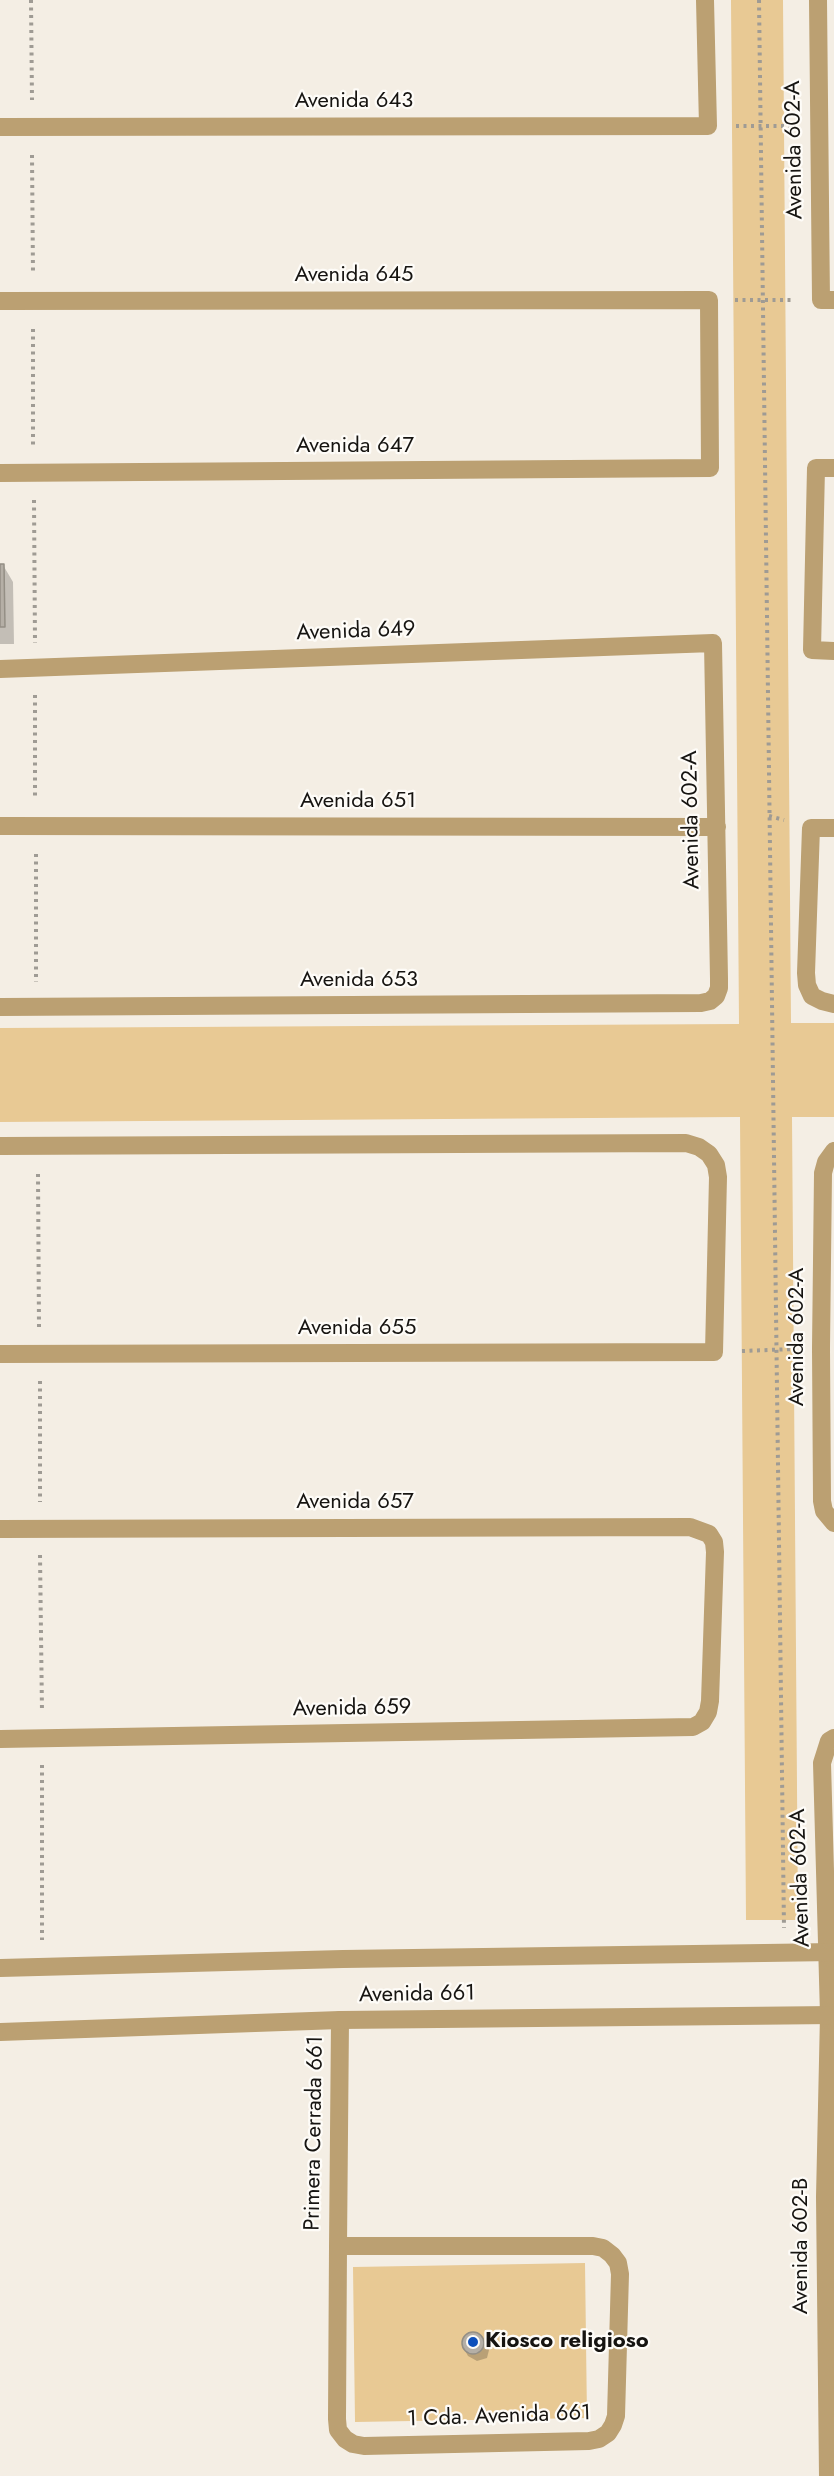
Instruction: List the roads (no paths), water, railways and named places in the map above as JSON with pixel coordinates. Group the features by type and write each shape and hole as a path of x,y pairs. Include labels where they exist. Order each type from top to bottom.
{"street":[{"name":"Avenida 643","path":"0,127 708,126 705,0"},
{"name":"Avenida 602-A","path":"818,0 826,126 828,300"},
{"name":"Avenida 645","path":"0,301 709,300 710,468"},
{"name":"Avenida 647","path":"0,473 710,468"},
{"path":"825,468 812,650 834,651"},
{"name":"Avenida 602-A","path":"713,643 719,979 716,996"},
{"name":"Avenida 649","path":"0,669 713,643"},
{"name":"Avenida 651","path":"0,826 717,827"},
{"path":"834,828 811,828 806,973 807,985 812,996 834,1004"},
{"name":"Avenida 653","path":"0,1006 701,1003 710,1001 716,996"},
{"name":"Avenida 655","path":"0,1146 686,1143 699,1147 709,1154 716,1165 718,1177 714,1352 0,1354"},
{"name":"Avenida 602-A","path":"832,1152 823,1173 827,1348 822,1501 824,1511 832,1521"},
{"name":"Avenida 657","path":"0,1529 690,1527 710,1534 715,1552 710,1701 708,1712 702,1722"},
{"name":"Avenida 659","path":"0,1739 671,1729 693,1727 702,1722"},
{"name":"Avenida 602-A","path":"831,2015 831,1952 822,1763 832,1739"},
{"name":"Avenida 661","path":"0,1968 332,1959 831,1952"},
{"name":"Avenida 661","path":"0,2032 340,2020 831,2015"},
{"name":"Avenida 602-B","path":"828,2476 825,2197 831,2015"},
{"name":"Primera Cerrada 661","path":"338,2246 340,2020"},
{"name":"1 Cda. Avenida 661","path":"338,2246 593,2246 603,2248 618,2263 620,2274 616,2415 608,2433 599,2439 589,2441 364,2446 353,2444 345,2439 338,2430 337,2419 338,2246"}],"place":[{"name":"Kiosco religioso","path":"473,2342"}]}
